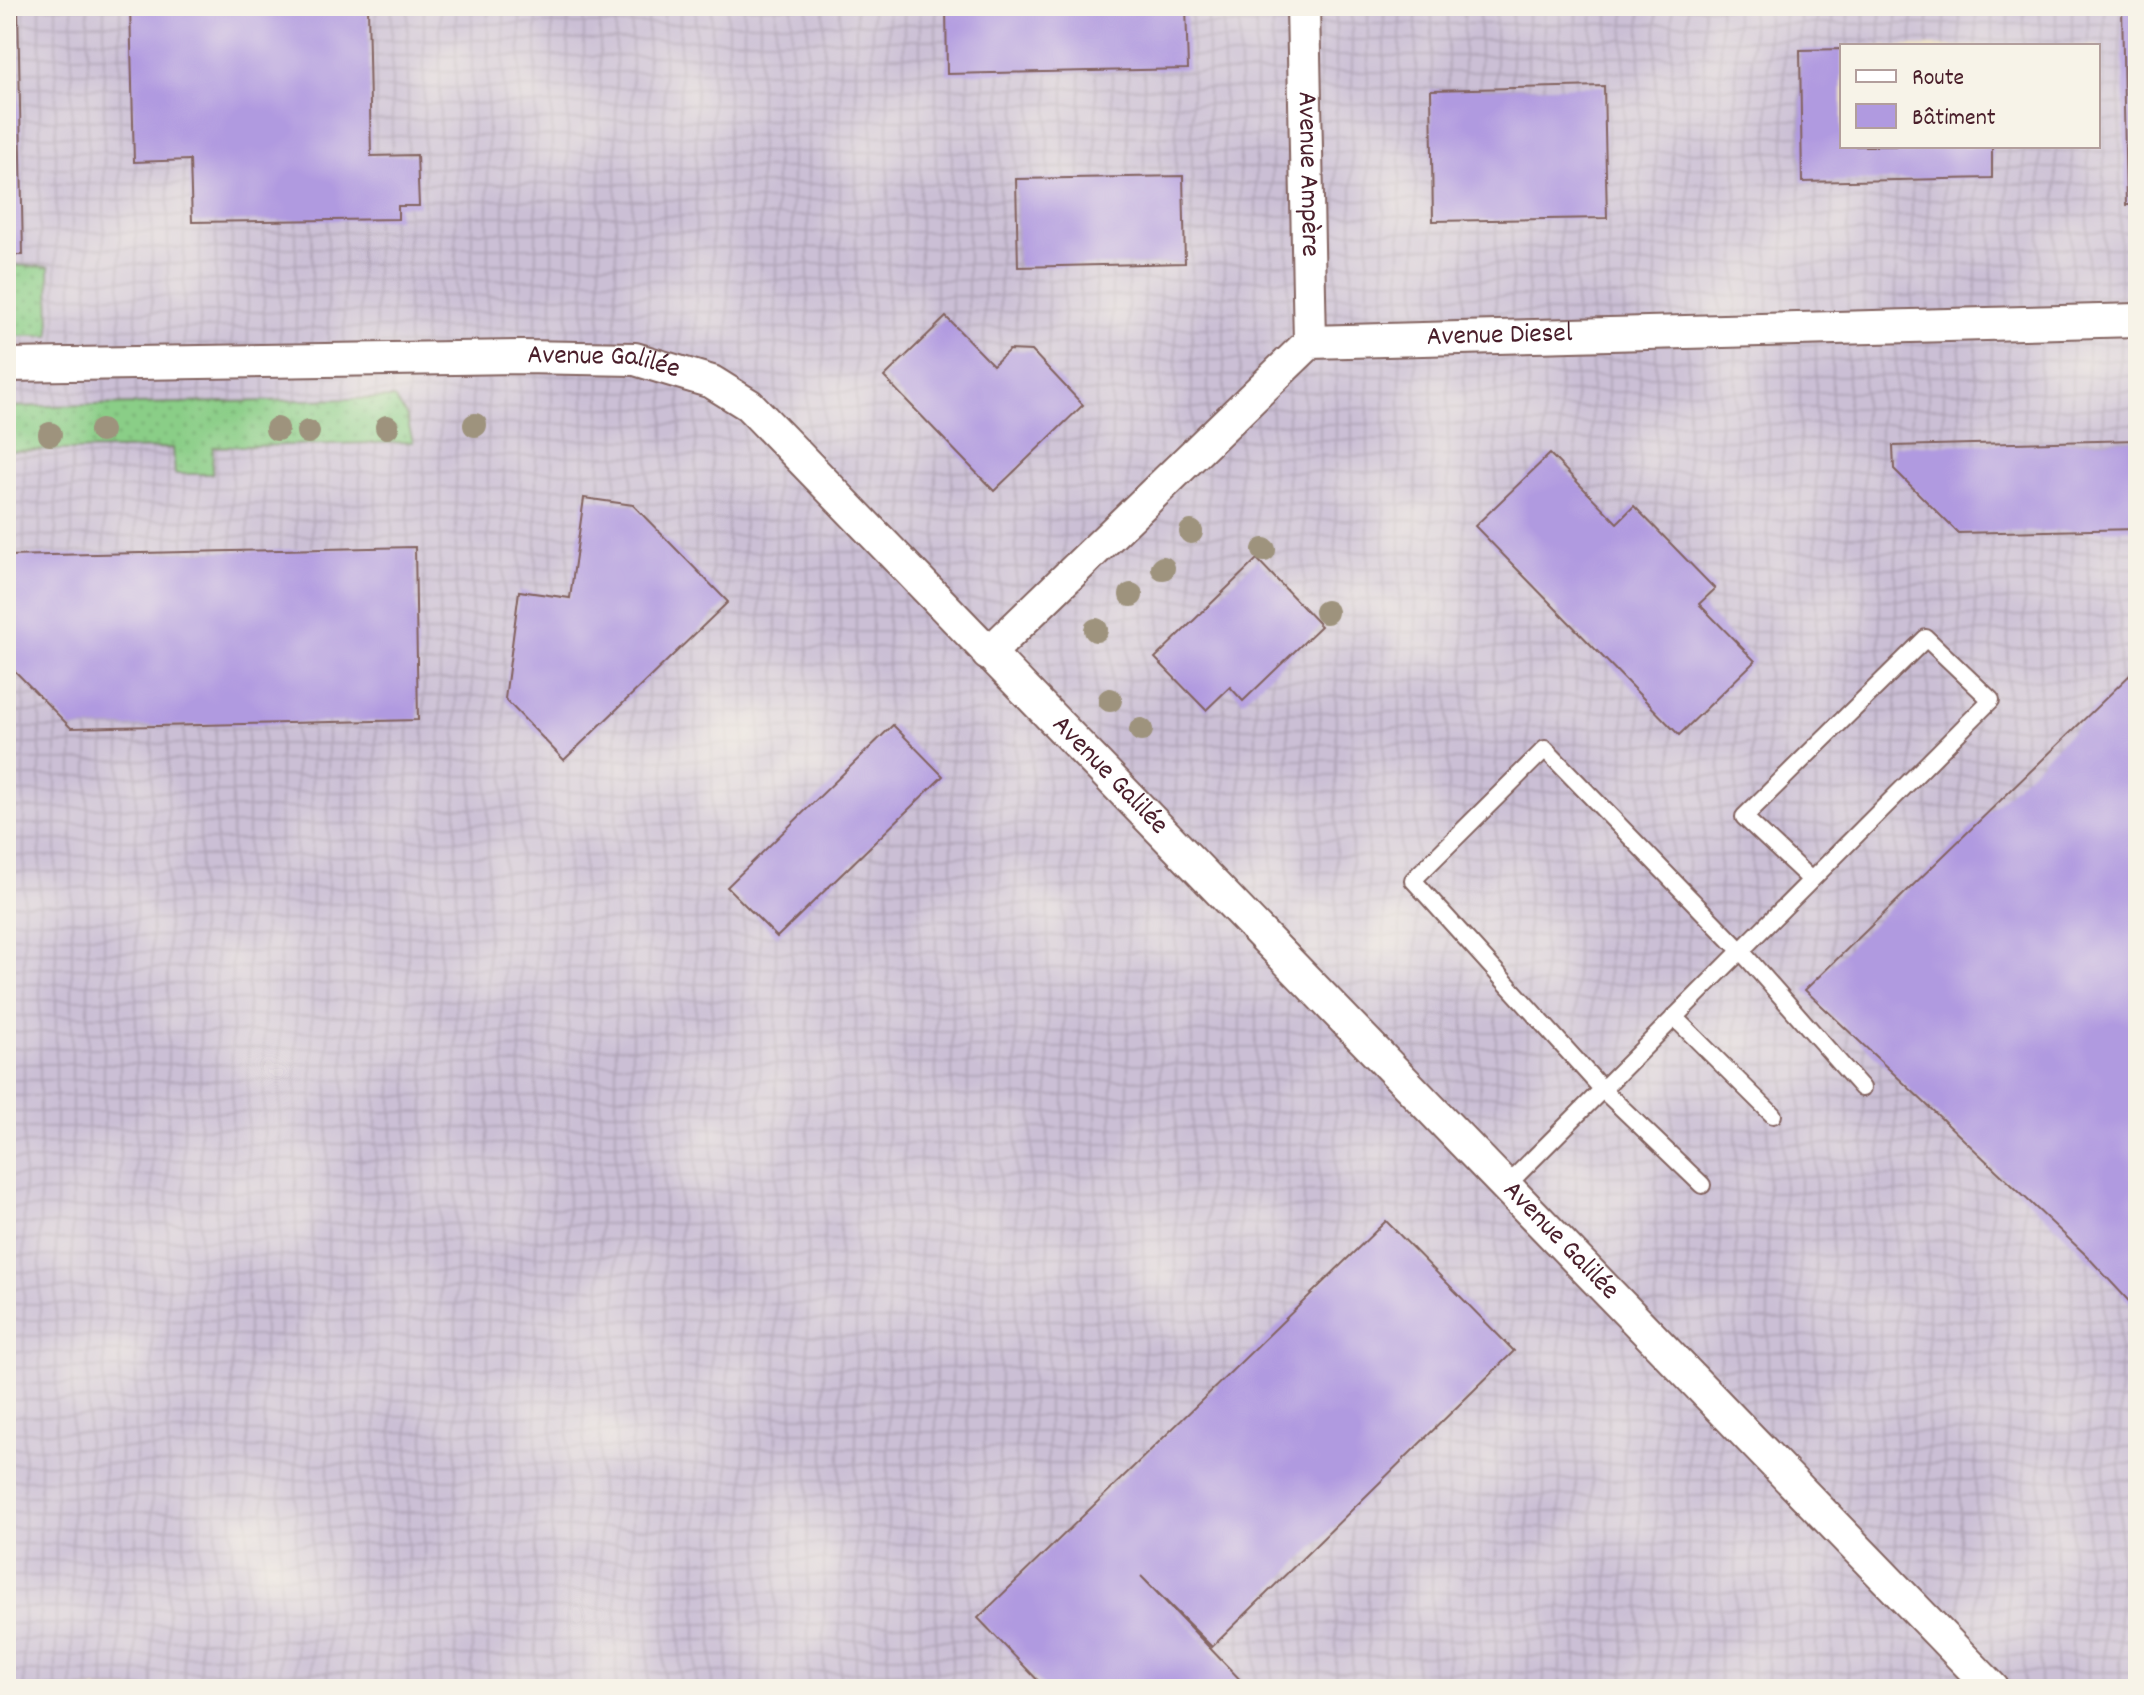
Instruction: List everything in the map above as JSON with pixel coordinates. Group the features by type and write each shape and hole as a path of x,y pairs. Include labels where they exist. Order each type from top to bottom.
{"street":[{"name":"Avenue Ampère","path":"1303,6 1310,342"},
{"name":"Avenue Diesel","path":"1310,342 2138,320"},
{"path":"988,654 1310,342"},
{"name":"Avenue Galilée","path":"6,365 522,357 635,359 712,382 749,405 1993,1689"}],"lane":[{"path":"1506,1186 1991,700 1926,638 1744,817 1811,880"},
{"path":"1702,1185 1603,1090 1413,880 1545,749 1741,951 1862,1088"},
{"path":"1674,1017 1773,1115"}],"shaded area":[{"path":"6,6 2138,6 2138,1689 6,1689"}],"green space":[{"path":"6,265 49,267 50,336 6,336"},
{"path":"394,398 406,415 413,442 213,447 212,474 175,474 173,448 6,451 6,407"}],"building":[{"path":"6,6 18,6 23,255 6,255"},
{"path":"130,6 368,6 371,156 417,155 419,206 398,206 398,219 192,222 190,160 134,162"},
{"path":"946,6 1186,6 1188,69 947,74"},
{"path":"2122,6 2138,6 2138,205 2126,205"},
{"path":"1840,49 1840,148 1992,148 1992,178 1802,182 1800,50"},
{"path":"1604,86 1607,218 1433,221 1431,90"},
{"path":"1183,176 1185,263 1018,267 1016,179"},
{"path":"946,317 993,365 1009,350 1032,351 1083,405 994,491 884,377"},
{"path":"2138,440 2138,529 1958,533 1894,469 1893,446"},
{"path":"1550,454 1617,523 1634,506 1715,589 1699,604 1755,661 1679,735 1475,526"},
{"path":"584,498 633,505 728,602 564,760 505,699 519,591 570,598"},
{"path":"415,547 418,720 71,728 6,662 6,556"},
{"path":"1257,559 1321,626 1243,701 1230,687 1206,710 1155,658"},
{"path":"2138,667 2138,1311 2086,1255 1805,990"},
{"path":"893,725 943,776 777,937 727,887"},
{"path":"1386,1221 1514,1351 1212,1647 1141,1576 1249,1689 1046,1689 978,1618"}]}
